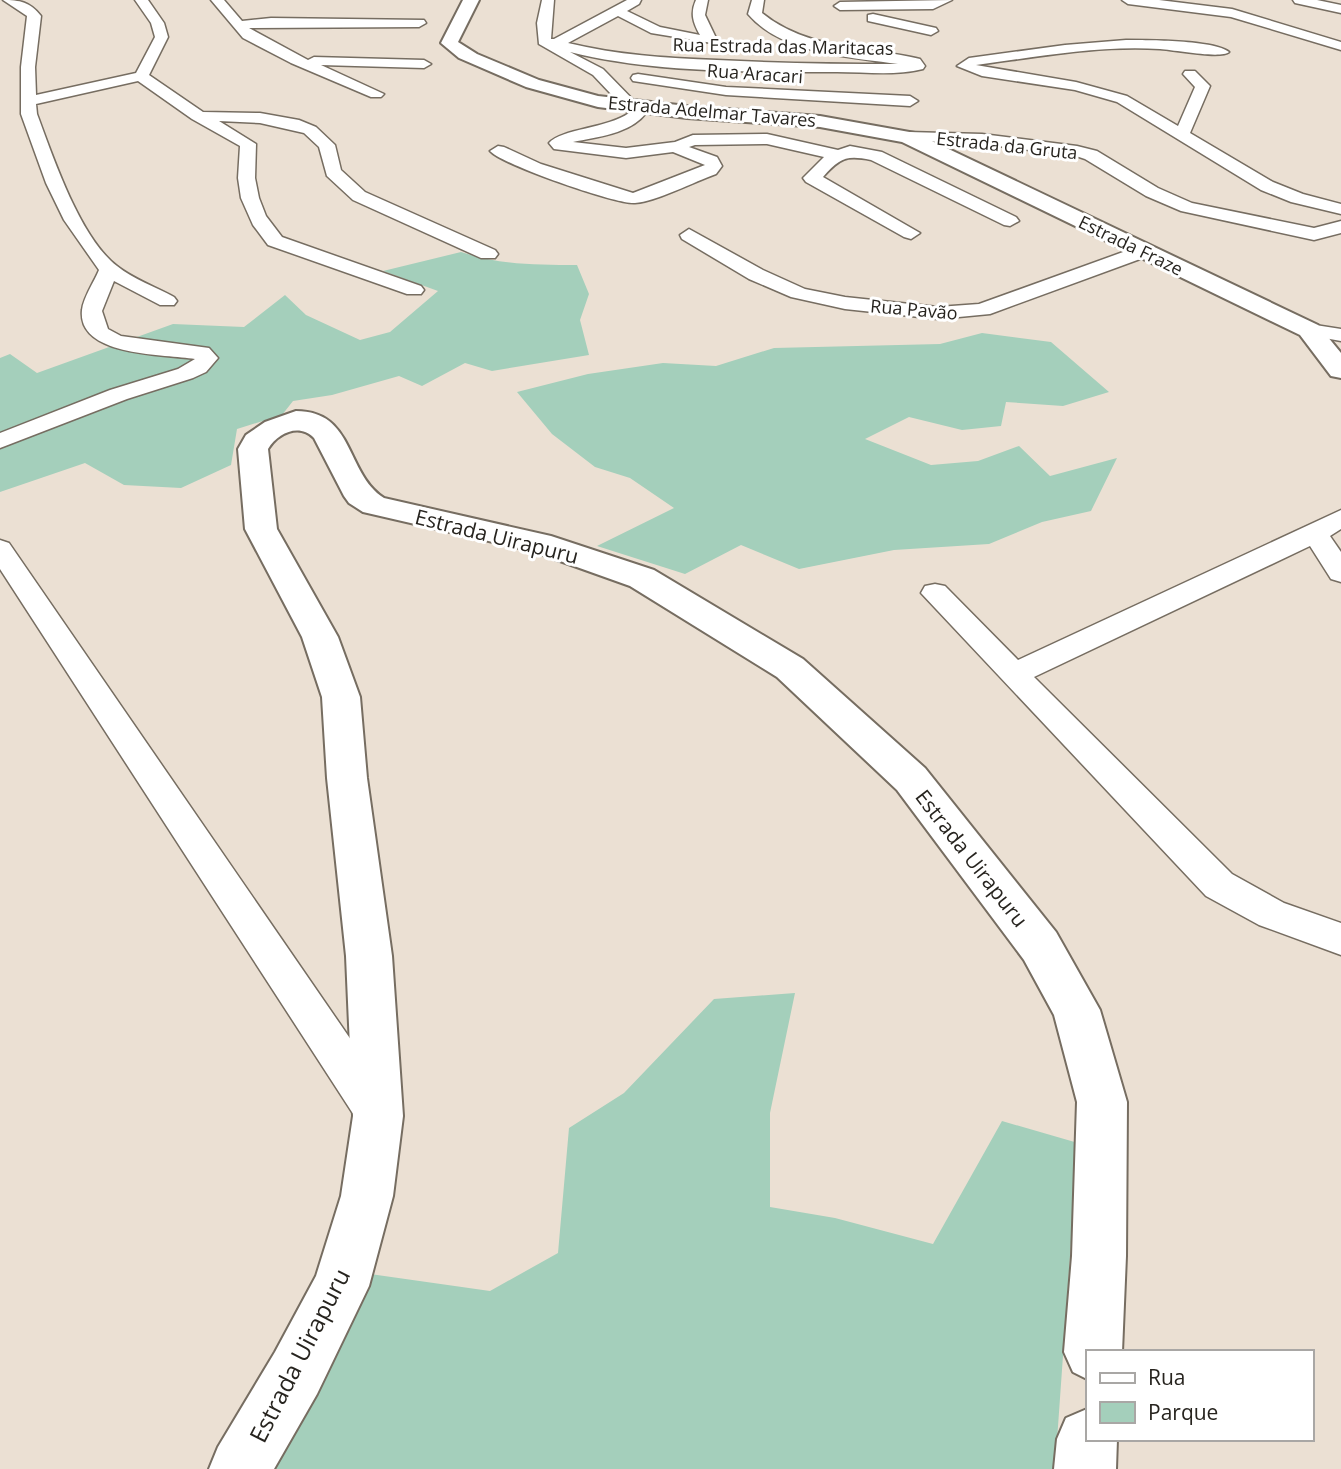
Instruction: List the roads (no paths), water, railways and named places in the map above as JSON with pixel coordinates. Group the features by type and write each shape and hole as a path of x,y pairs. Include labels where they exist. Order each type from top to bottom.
{"street":[{"path":"28,101 141,76 163,38 162,29 141,0"},
{"name":"Estrada Adelmar Tavares","path":"471,0 449,40 452,47 552,91 627,106 795,118 873,128 908,137"},
{"path":"548,0 544,23 554,51 598,72 627,106 638,113 635,117 557,144 560,146 586,151 625,153 678,146 693,140 767,139 839,155"},
{"path":"551,42 636,0"},
{"path":"618,11 656,30 707,40 709,38 702,29 698,12 702,0"},
{"name":"Rua Estrada das Maritacas","path":"551,42 600,55 708,65 918,66 915,62 837,48 776,32 755,14 758,0"},
{"path":"835,3 933,5 946,0"},
{"path":"1129,0 1233,13 1341,46"},
{"path":"1299,0 1341,9"},
{"path":"8,1 29,9 33,16 29,114 55,183 78,229 109,271 167,301"},
{"path":"225,1 238,25 248,35 296,60 376,94"},
{"path":"835,3 873,18 931,31"},
{"path":"238,25 271,22 419,23"},
{"path":"1222,52 1162,43 1101,43 964,66 1101,92 1133,104 1267,187 1341,209"},
{"path":"296,60 424,64"},
{"name":"Rua Aracari","path":"598,72 726,91 910,101"},
{"path":"1182,134 1203,86 1190,74"},
{"path":"141,76 198,116 248,144 246,170 249,199 260,225 275,241 414,290"},
{"path":"198,116 261,118 299,125 317,135 327,145 333,172 359,196 488,254"},
{"name":"Estrada da Gruta","path":"908,137 982,139 1077,151 1091,155 1152,192 1187,206 1314,234 1341,228"},
{"name":"Estrada Fraze","path":"908,137 1309,330 1341,370"},
{"path":"498,151 535,168 635,198 710,170 714,166 711,161 678,146"},
{"path":"911,233 812,178 827,162 850,151 876,156 1010,221"},
{"path":"1314,234 1341,238"},
{"name":"Rua Pavão","path":"689,236 796,292 829,301 940,315 959,315 982,310 1144,251"},
{"path":"0,441 123,392 189,372 203,364 207,358 201,353 116,342 98,332 92,311 109,271"},
{"path":"1309,330 1341,335"},
{"name":"Estrada Uirapuru","path":"240,1469 296,1373 341,1286 367,1196 378,1116 369,956 347,778 341,697 320,637 261,529 257,503 253,449 256,441 275,428 296,420 317,424 327,434 360,496 374,505 540,543 591,559 642,578 695,608 790,668 911,779 1040,946 1076,1010 1102,1102 1100,1256 1093,1350"},
{"path":"1015,674 1315,533 1341,518"},
{"path":"1315,533 1341,573"},
{"path":"0,549 90,680 378,1116"},
{"path":"935,593 1219,885 1272,914 1341,939"},
{"path":"1086,1469 1087,1441"}]}
